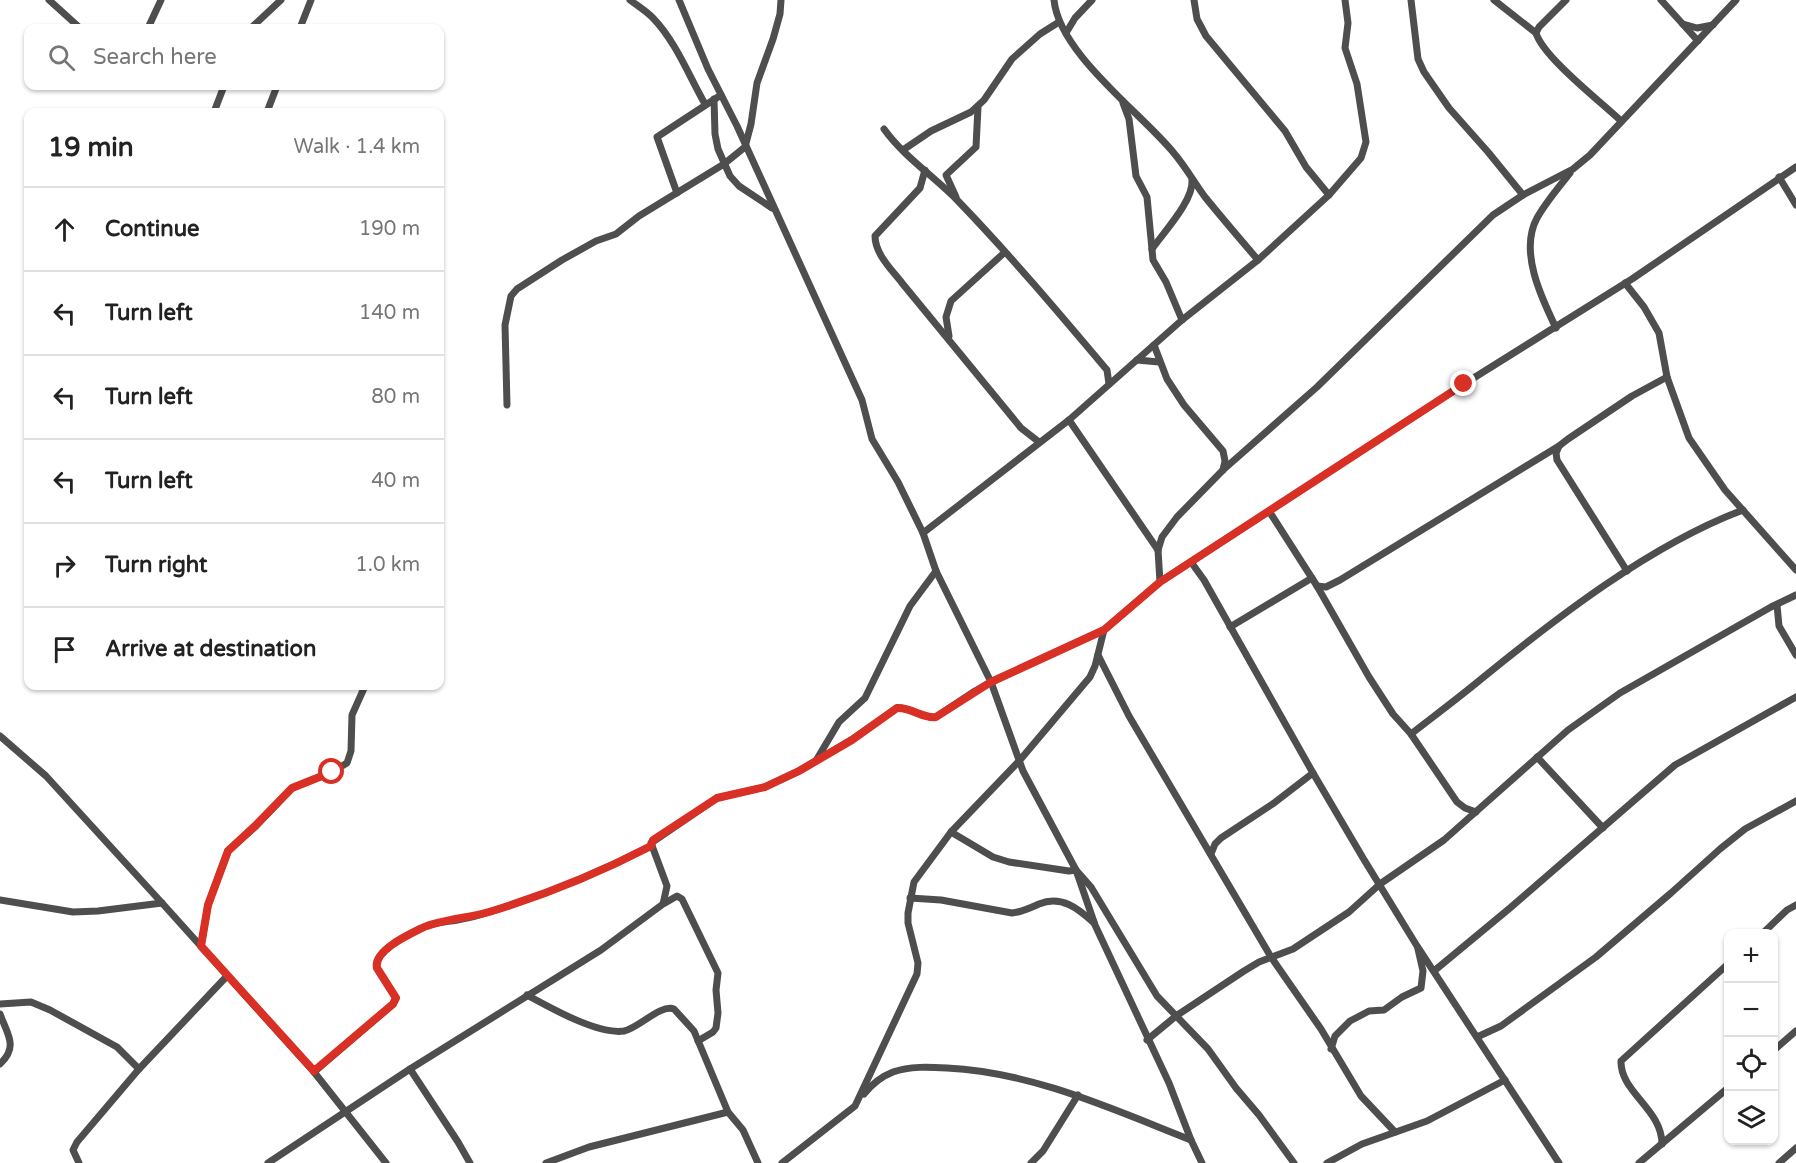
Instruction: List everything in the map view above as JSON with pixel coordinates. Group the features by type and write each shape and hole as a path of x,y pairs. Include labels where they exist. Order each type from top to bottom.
{"street":[{"path":"49,0 76,24"},
{"path":"150,24 161,0"},
{"path":"255,24 281,0"},
{"path":"302,24 311,0"},
{"path":"630,0 653,18 669,38 705,104"},
{"path":"679,0 718,97 745,147 862,400 872,439 898,482 911,513 923,533 936,571 991,682 1023,771 1076,870 1095,925 1131,998 1147,1040 1169,1083 1202,1163"},
{"path":"507,405 505,325 511,296 517,289 562,260 596,241 616,234 639,216 724,164 745,147 758,83 780,14 781,0"},
{"path":"1054,0 1059,22 1103,82 1152,128 1258,260"},
{"path":"1066,33 1075,18 1092,0"},
{"path":"1194,0 1197,19 1206,36 1285,131 1305,167 1329,195"},
{"path":"923,533 1069,420 1182,320 1258,260 1329,195 1362,158 1366,147 1357,84 1345,48 1348,23 1345,0"},
{"path":"1411,0 1418,59 1424,72 1449,108 1523,195"},
{"path":"1494,0 1536,33 1556,62 1621,121"},
{"path":"1536,33 1539,27 1566,0"},
{"path":"1661,0 1698,40"},
{"path":"1160,582 1158,550 1162,537 1177,517 1223,470 1317,387 1493,215 1523,195 1573,169 1590,155 1736,0"},
{"path":"903,150 931,131 965,117 978,106 1012,59 1040,34 1059,22"},
{"path":"1682,23 1697,28 1713,25"},
{"path":"216,108 222,90"},
{"path":"269,108 275,90"},
{"path":"677,193 657,137 718,97"},
{"path":"718,97 715,134 724,164 733,181 774,209"},
{"path":"1122,101 1129,119 1136,176 1147,197 1153,260 1166,282 1182,320"},
{"path":"957,201 946,175 977,144 978,106"},
{"path":"884,129 892,141 957,201 1107,370 1121,374"},
{"path":"314,1071 393,1004 396,998 376,963 378,957 391,945 425,927 491,911 601,871 651,846 653,840 717,798 765,787 815,761 868,729 897,708 905,708 931,718 936,717 991,682 1104,630 1160,582 1464,384 1625,283 1796,167"},
{"path":"1556,328 1536,278 1531,237 1537,218 1573,169"},
{"path":"925,170 921,188 877,233 874,240 884,260 1021,428 1039,442"},
{"path":"1152,249 1188,199 1192,177"},
{"path":"1779,177 1796,205"},
{"path":"950,340 946,316 951,301 1004,253"},
{"path":"1625,283 1644,307 1659,333 1667,377 1689,438 1725,490 1796,570"},
{"path":"1154,345 1167,379 1184,405 1223,451 1225,461 1223,470"},
{"path":"1137,360 1159,362"},
{"path":"1107,370 1109,384"},
{"path":"1317,586 1326,587 1340,580 1559,446 1598,417 1667,377"},
{"path":"1069,420 1158,550"},
{"path":"1559,446 1556,453 1557,460 1628,571"},
{"path":"1411,734 1577,605 1662,550 1726,516 1743,510"},
{"path":"1269,511 1317,586 1393,714 1411,734 1457,802 1476,812"},
{"path":"1191,562 1313,773 1417,946 1559,1163"},
{"path":"815,761 839,722 866,698 910,606 936,571"},
{"path":"1230,627 1312,578"},
{"path":"1147,1040 1176,1016 1244,971 1293,949 1349,912 1380,884 1426,854 1568,730 1620,693 1777,604 1796,596"},
{"path":"1777,604 1779,626 1796,655"},
{"path":"860,1098 917,974 918,963 908,923 914,882 951,832 1020,760 1090,677 1104,630"},
{"path":"1098,655 1129,716 1271,957 1321,1029 1361,1096 1395,1132"},
{"path":"201,946 208,905 228,851 292,788 332,772 347,763 351,752 352,715 363,690"},
{"path":"1434,971 1676,765 1796,697"},
{"path":"0,736 46,776 314,1071 386,1163"},
{"path":"1537,757 1603,828"},
{"path":"1211,854 1215,844 1221,838 1313,773"},
{"path":"1477,1037 1502,1026 1596,957 1745,829 1796,801"},
{"path":"951,832 993,857 1009,862 1069,872 1076,870"},
{"path":"651,846 660,863 667,886 663,904"},
{"path":"1076,870 1090,887 1157,996 1208,1049 1294,1163"},
{"path":"268,1163 410,1069 601,950 677,896 682,899 718,973 716,1028 698,1041"},
{"path":"910,898 941,900 1012,913 1053,900 1065,902 1081,911 1095,925"},
{"path":"0,900 73,912 162,903"},
{"path":"1766,929 1796,905"},
{"path":"1331,1049 1335,1036 1350,1021 1369,1011 1384,1011 1402,997 1421,988 1423,971 1417,946"},
{"path":"1662,1144 1660,1127 1623,1075 1621,1061 1724,968"},
{"path":"79,1163 74,1147 139,1069 227,976"},
{"path":"527,995 577,1020 614,1031 629,1029 670,1008 674,1009 689,1024 728,1112 743,1130 758,1163"},
{"path":"0,1004 31,1002 51,1010 117,1047 139,1069"},
{"path":"0,1014 10,1040 10,1051 0,1064"},
{"path":"1778,1046 1796,1031"},
{"path":"782,1163 822,1130 847,1114 878,1079 908,1068 974,1069 1078,1095 1191,1140"},
{"path":"410,1069 470,1163"},
{"path":"1327,1163 1362,1144 1427,1121 1504,1080"},
{"path":"1639,1163 1726,1091"},
{"path":"1031,1163 1043,1151 1078,1095"},
{"path":"546,1163 589,1147 728,1112"},
{"path":"1779,1163 1796,1148"}],"route":[{"path":"332,772 312,778 292,788 228,851 208,905 201,946 314,1071 393,1004 396,998 376,963 378,957 391,945 425,927 491,911 601,871 651,846 653,840 717,798 765,787 799,771 852,740 897,708 905,708 931,718 936,717 991,682 1104,630 1160,582 1464,384"}]}
